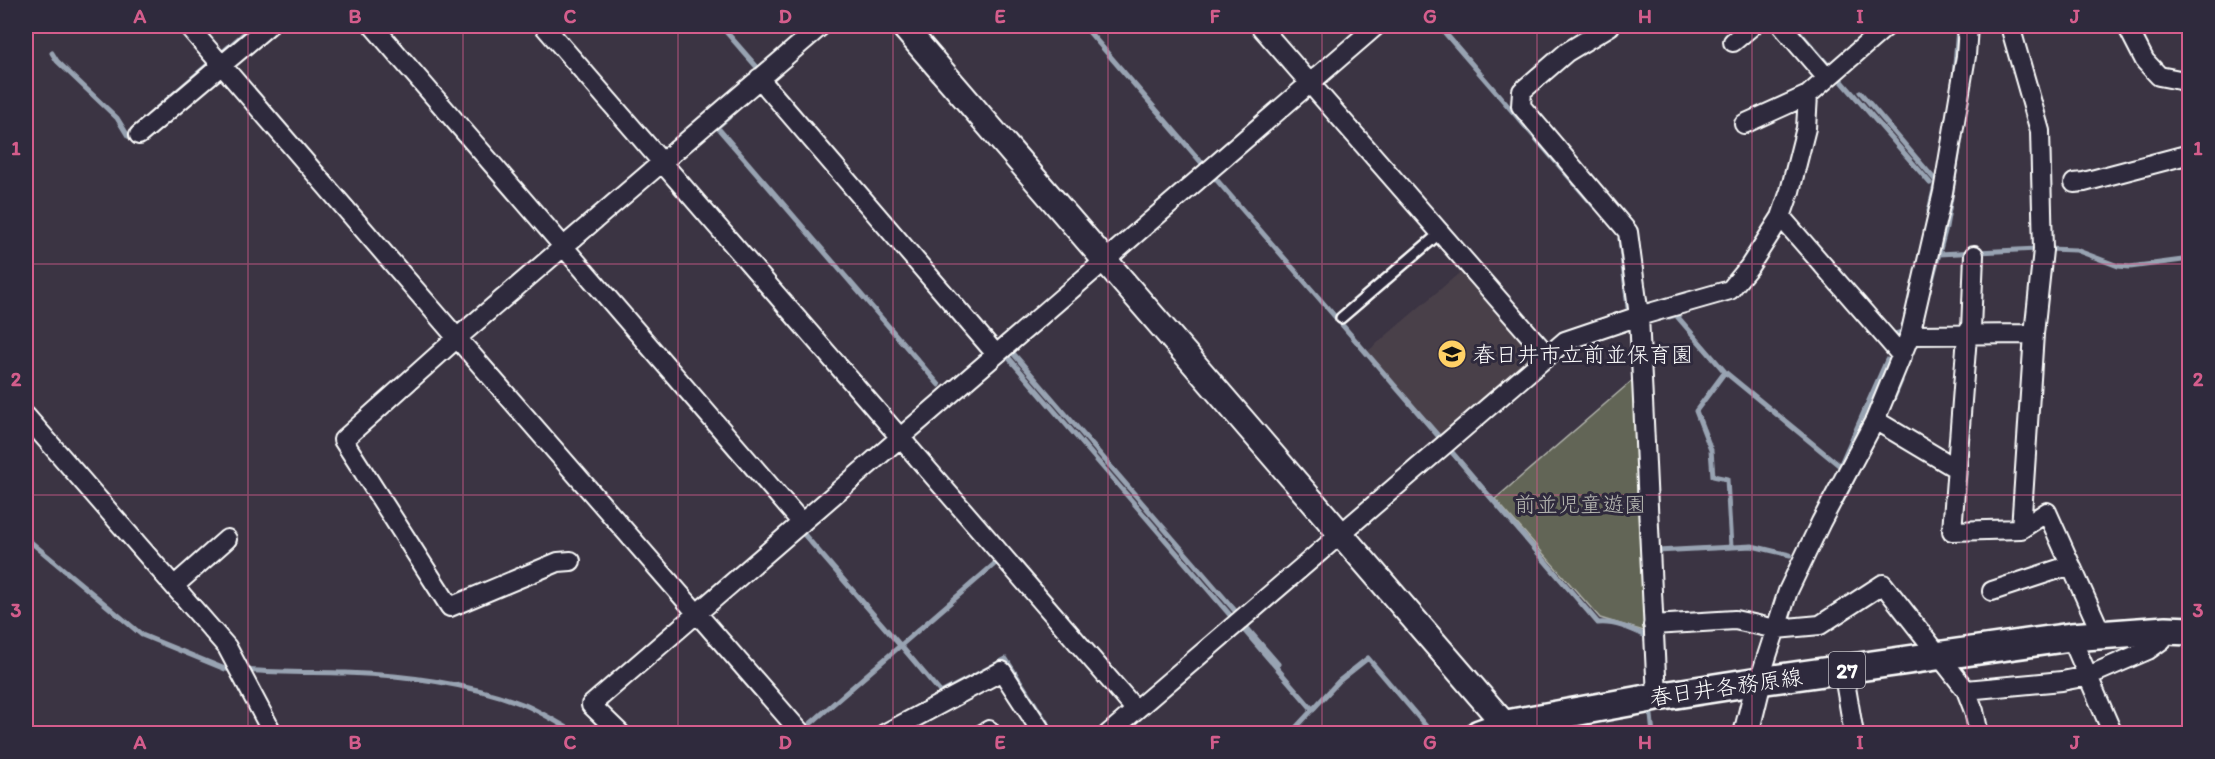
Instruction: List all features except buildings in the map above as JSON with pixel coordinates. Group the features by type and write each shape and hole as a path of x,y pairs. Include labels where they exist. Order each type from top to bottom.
{"main road":[{"name":"春日井各務原線","path":"1479,734 1657,697 1759,681 2071,637 2180,627"}],"street":[{"path":"188,26 802,734"},
{"path":"139,135 268,26"},
{"path":"372,26 802,523"},
{"path":"544,26 1135,709"},
{"path":"571,561 558,562 450,607 343,440 457,338 821,26"},
{"path":"903,26 1510,729"},
{"path":"1260,26 1547,355"},
{"path":"621,734 591,705 1376,26"},
{"path":"1610,26 1567,51 1522,92 1521,106 1628,232 1639,316 1657,697"},
{"path":"1733,42 1752,26"},
{"path":"1782,26 1827,78"},
{"path":"1744,124 1808,95 1887,26"},
{"path":"2010,26 2040,132 2043,250 2034,334 2021,529"},
{"path":"2127,26 2145,61 2159,76 2190,81"},
{"path":"1746,734 1759,681 1788,591 1821,522 1875,420 1910,335 1943,192 1966,56 1967,27"},
{"path":"759,78 996,354"},
{"path":"1108,734 1565,341 1639,316 1730,290 1749,267 1781,217 1806,128 1808,95"},
{"path":"2074,183 2190,154"},
{"path":"1781,217 1902,356"},
{"path":"1974,255 1971,328 1967,336 1952,531 2021,529 2047,512 2102,635"},
{"path":"1910,335 2034,334"},
{"path":"26,417 227,647 273,734"},
{"path":"1875,420 1957,469"},
{"path":"174,586 227,539"},
{"path":"1992,591 2071,565"},
{"path":"1653,625 1735,620 1776,629 1820,625 1883,584 1966,690 1979,734"},
{"path":"1966,690 2062,681 2088,676 2148,650 2180,627"},
{"path":"2071,637 2113,734"},
{"path":"1843,670 1854,734"},
{"path":"884,734 910,728 957,694 1002,671 1043,734"}],"lane":[{"path":"1341,318 1440,233"}],"shaded area":[{"name":"春日井市立前並保育園","path":"1464,269 1533,349 1534,357 1441,437 1367,352"}],"green space":[{"name":"前並児童遊園","path":"1634,379 1647,632 1600,618 1495,499"}],"waterway":[{"path":"154,111 253,26"},
{"path":"721,26 756,66"},
{"path":"1084,26 1201,162"},
{"path":"1439,26 1594,206"},
{"path":"1794,26 1828,65"},
{"path":"1954,77 1958,28"},
{"path":"52,53 57,61 117,118 128,136 135,130"},
{"path":"1840,79 1930,183"},
{"path":"1860,92 1936,181 1929,211"},
{"path":"729,117 717,127 939,385"},
{"path":"1932,280 1946,227 1961,137"},
{"path":"1215,178 1440,438"},
{"path":"1620,239 1628,308"},
{"path":"1939,254 2037,249"},
{"path":"2048,249 2076,250 2118,266 2130,267 2190,259"},
{"path":"1669,317 1676,315 1725,372 1840,466 1887,360"},
{"path":"1890,333 1892,335 1902,332 1903,325"},
{"path":"1012,352 1237,613 1233,616"},
{"path":"1008,357 1230,615"},
{"path":"1725,372 1696,411 1711,450 1713,476 1727,479 1731,547"},
{"path":"1893,400 1901,381"},
{"path":"1450,450 1598,623 1617,624 1629,628 1646,636 1646,641"},
{"path":"1842,501 1861,464"},
{"path":"802,532 899,644"},
{"path":"26,538 142,635 225,669 236,670"},
{"path":"1657,556 1657,551 1752,546 1790,555"},
{"path":"802,731 998,561"},
{"path":"1246,627 1278,664"},
{"path":"1244,630 1313,710"},
{"path":"902,647 941,693 1006,659 1054,734"},
{"path":"1290,734 1339,681 1368,658 1431,732"},
{"path":"245,670 369,674 414,678 460,686 525,705 578,734"},
{"path":"1650,706 1653,734"}],"place":[{"name":"春日井市立前並保育園","path":"1452,354"}]}
